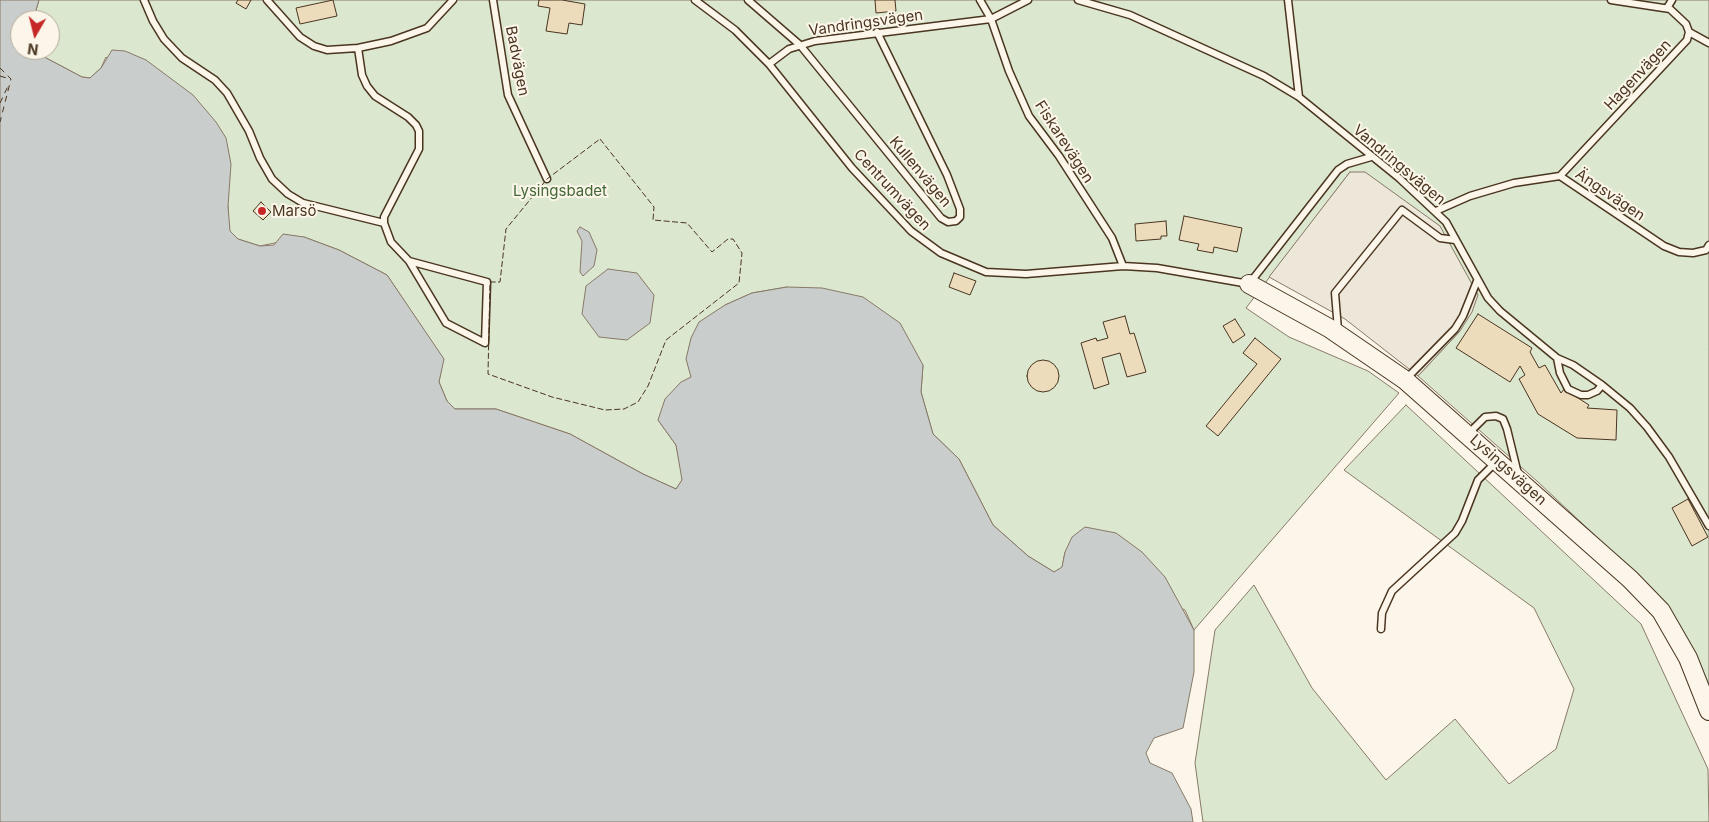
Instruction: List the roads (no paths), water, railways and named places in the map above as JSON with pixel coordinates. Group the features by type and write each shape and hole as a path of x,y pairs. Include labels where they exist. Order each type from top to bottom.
{"street":[{"name":"Lysingsvägen","path":"1249,284 1339,334 1405,380 1630,579 1661,611 1688,658 1709,711"}],"lane":[{"path":"144,0 153,21 164,39 182,58 215,80 227,93 250,131 260,158 272,179 288,194 303,203 384,223"},
{"path":"267,0 300,38 314,46 327,50 358,48 391,41 426,28 453,0"},
{"name":"Badvägen","path":"493,0 508,95 547,179"},
{"name":"Centrumvägen","path":"694,0 735,30 769,64 852,168 910,231 941,254 986,272 1034,274 1123,266 1157,268 1249,284"},
{"name":"Kullenvägen","path":"748,0 800,45 941,218 948,222 956,221 960,217 960,209 947,176 877,32"},
{"name":"Fiskarevägen","path":"980,0 990,19 1009,71 1029,116 1059,156 1112,238 1123,266"},
{"name":"Vandringsvägen","path":"769,64 789,49 815,41 990,19 1028,0"},
{"name":"Vandringsvägen","path":"1078,0 1130,15 1264,76 1299,97 1399,178 1436,211 1456,240 1477,281 1500,311 1557,358 1573,365 1602,385 1630,408 1647,427 1669,457 1709,526"},
{"path":"1288,0 1299,97"},
{"path":"1611,0 1667,8 1672,0"},
{"name":"Hagenvägen","path":"1560,176 1687,40 1689,32 1686,24 1667,8"},
{"path":"1689,32 1709,43"},
{"path":"358,48 362,75 367,86 379,99 408,117 419,131 419,149 384,216 384,223 391,242 409,261 446,323 485,343 487,282 409,261"},
{"path":"1249,284 1338,170 1347,164 1371,157"},
{"name":"Ängsvägen","path":"1436,211 1470,196 1514,183 1560,176 1664,246 1679,252 1693,253 1708,248"},
{"path":"1339,334 1335,292 1402,210 1440,238 1456,240"},
{"path":"1405,380 1455,329 1463,316 1477,281"},
{"path":"1557,358 1560,373 1568,389 1581,395 1588,395 1597,391 1602,385"},
{"path":"1468,435 1485,417 1496,416 1502,418 1507,429 1520,480"},
{"path":"1381,629 1382,613 1392,591 1455,533 1462,521 1478,480 1498,461"}],"place":[{"name":"Marsö","path":"262,211"}],"park label":[{"name":"Lysingsbadet","path":"560,191"}]}
